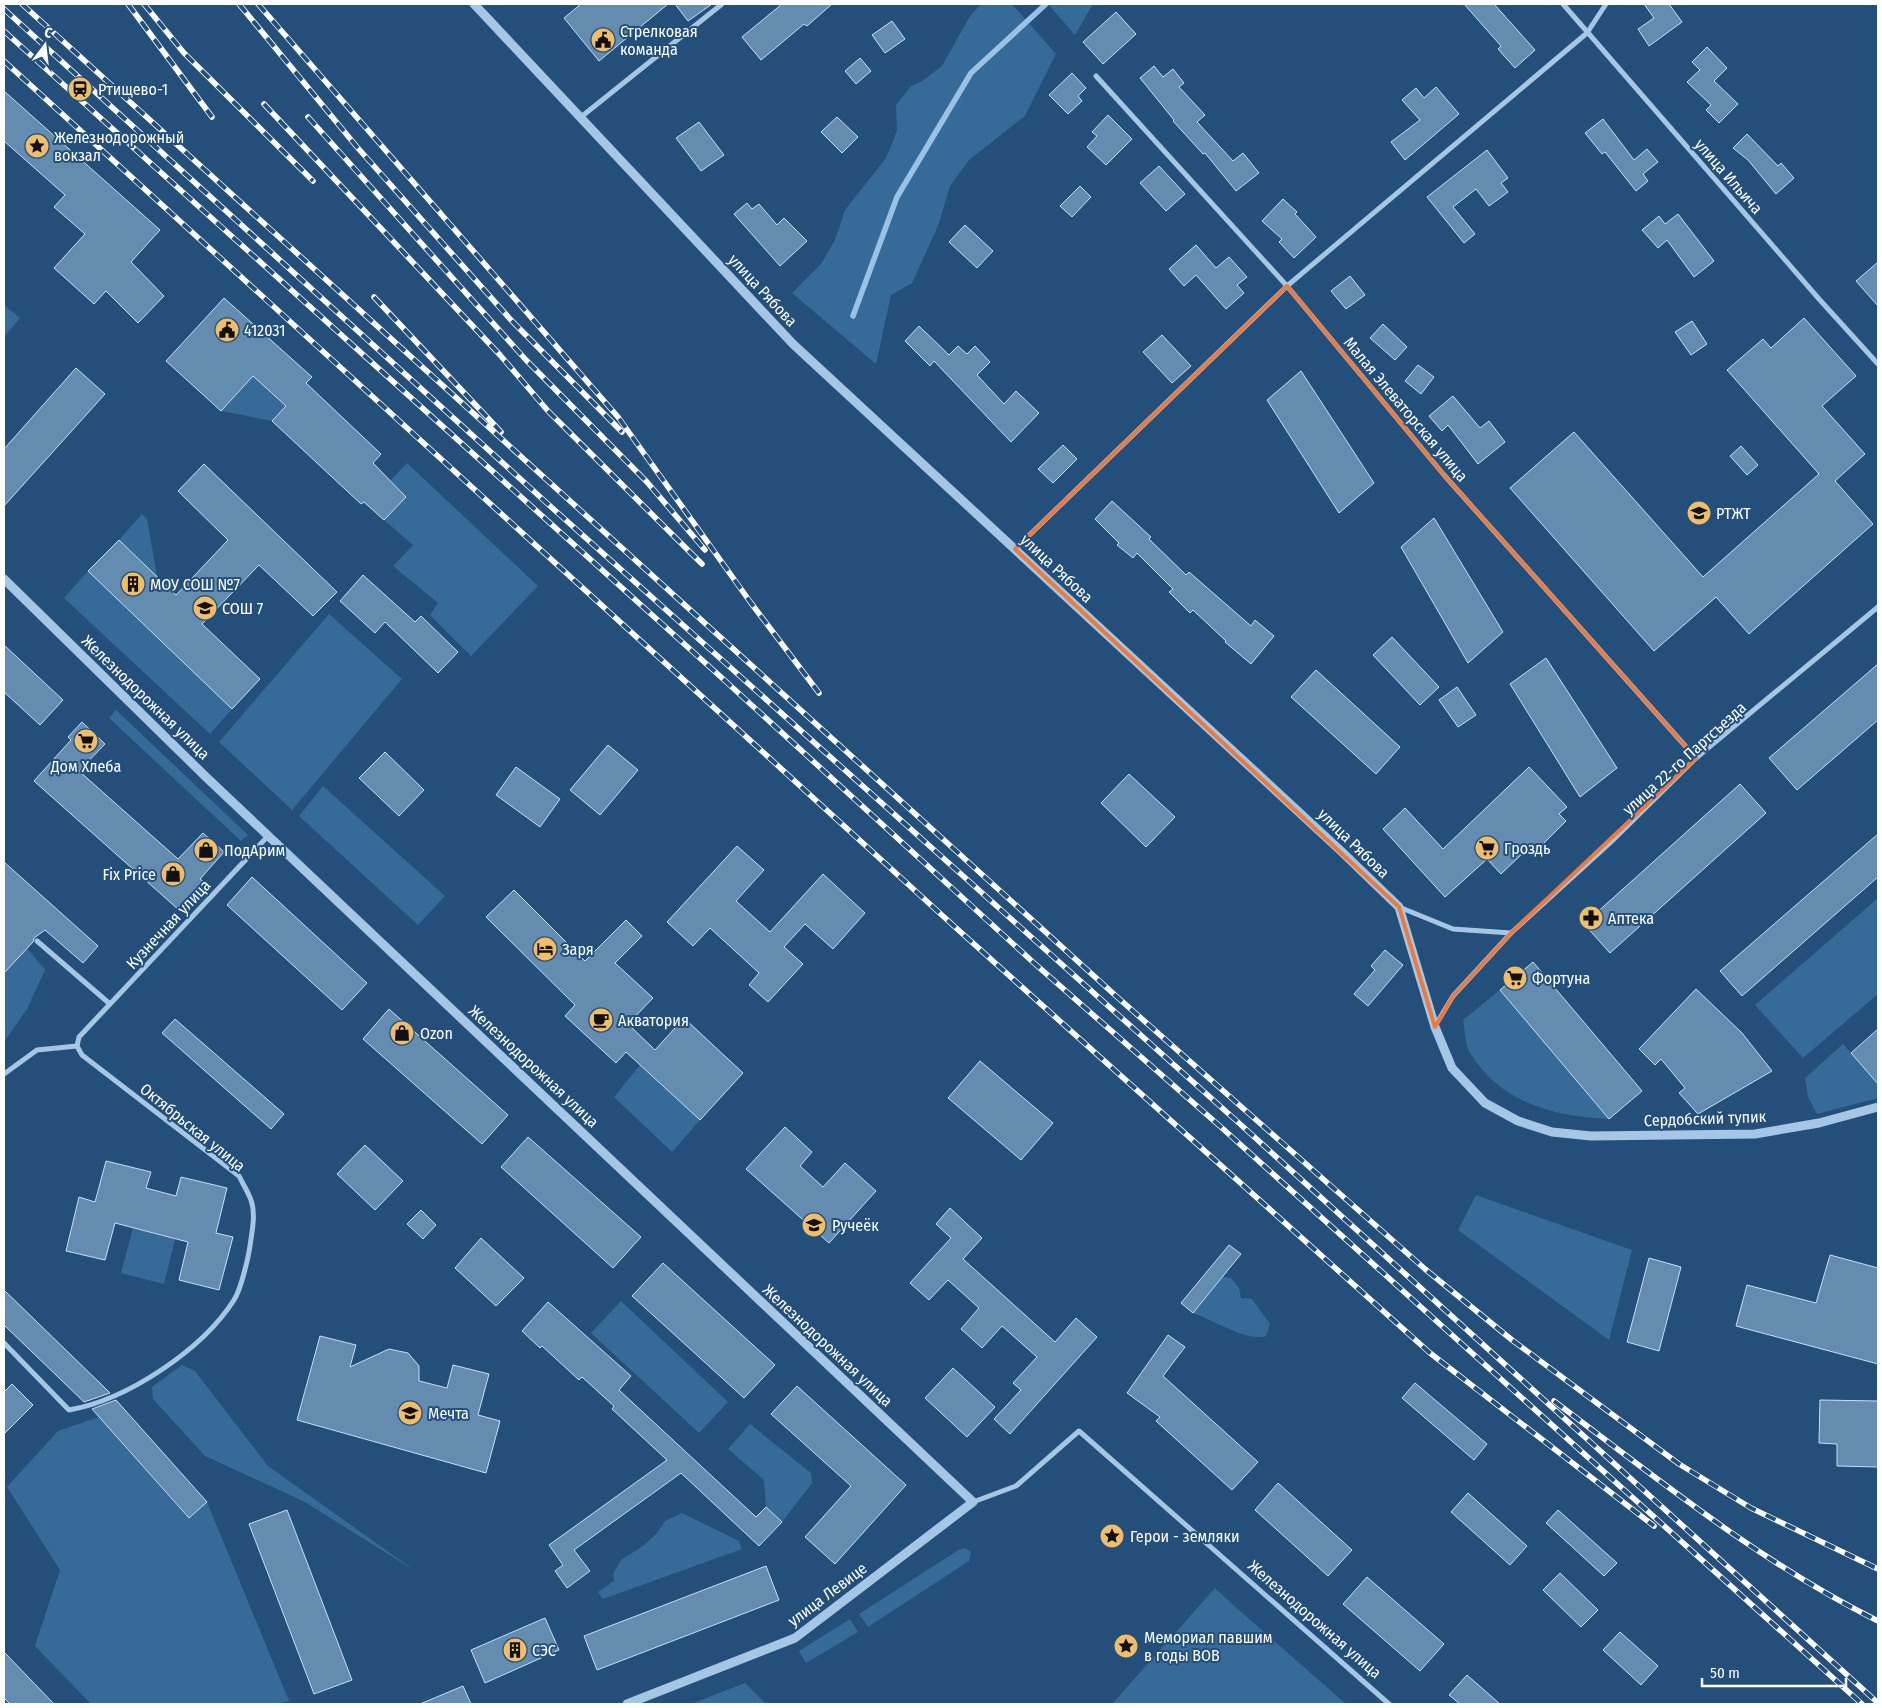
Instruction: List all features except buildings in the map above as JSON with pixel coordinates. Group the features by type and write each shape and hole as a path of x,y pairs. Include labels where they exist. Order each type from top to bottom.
{"street":[{"name":"улица Рябова","path":"476,4 793,344 1341,851 1399,907 1435,1027 1452,1068 1485,1103 1518,1121 1552,1132 1590,1136"},
{"path":"581,117 722,4"},
{"name":"улица Ильича","path":"1563,4 1878,364"},
{"path":"1015,549 1287,286 1587,33 1606,4"},
{"name":"Малая Элеваторская улица","path":"1096,76 1287,286 1444,475 1696,758"},
{"name":"Железнодорожная улица","path":"4,579 268,836 973,1502 1016,1486 1079,1431 1389,1704"},
{"name":"улица 22-го Партсъезда","path":"1435,1027 1453,996 1511,933 1611,842 1696,758 1878,607"},
{"name":"Кузнечная улица","path":"77,1046 79,1036 268,836"},
{"path":"1399,907 1453,929 1511,933"},
{"path":"37,941 110,1004"},
{"path":"4,1074 37,1050 77,1046"},
{"name":"Октябрьская улица","path":"4,1343 69,1410 89,1407 153,1377 201,1339 235,1300 249,1253 254,1222 252,1201 239,1176 82,1055 77,1046"},
{"name":"Сердобский тупик","path":"1590,1136 1755,1134 1819,1123 1878,1107"},
{"name":"улица Левице","path":"627,1704 795,1638 973,1502"}],"highlighted area":[{"path":"1287,286 1444,475 1696,758 1511,933 1453,996 1435,1027 1399,907 1015,549"}],"shaded area":[{"path":"981,4 1012,4 1056,54 1025,116 969,160 950,186 938,226 912,283 891,295 876,364 792,293 821,264 835,240 845,210 886,158 897,131 896,105 911,86 921,82 942,66 970,16"},
{"path":"1048,4 1093,4 1075,35"},
{"path":"4,305 20,318 4,337"},
{"path":"253,376 286,406 272,421 221,411"},
{"path":"407,463 538,586 471,656 430,615 438,603 393,566 413,545 384,520 406,497 390,481"},
{"path":"142,514 147,519 157,576 119,540"},
{"path":"88,571 232,709 210,734 64,598"},
{"path":"329,614 402,679 292,810 219,742"},
{"path":"116,710 248,835 241,841 109,718"},
{"path":"323,786 445,896 418,925 299,816"},
{"path":"1878,898 1878,994 1803,1058 1755,1005"},
{"path":"27,948 45,970 27,1009 4,1042 4,973"},
{"path":"1500,990 1609,1119 1568,1115 1530,1104 1497,1084 1483,1070 1468,1050 1463,1020"},
{"path":"1843,1044 1872,1077 1878,1072 1878,1098 1817,1114 1808,1097 1805,1078"},
{"path":"640,1065 700,1120 672,1152 614,1097"},
{"path":"1476,1195 1632,1250 1609,1340 1458,1230"},
{"path":"133,1228 175,1239 164,1284 121,1273"},
{"path":"1223,1277 1231,1278 1239,1288 1241,1298 1252,1299 1270,1324 1266,1336 1250,1336 1193,1313"},
{"path":"621,1301 728,1402 699,1433 591,1333"},
{"path":"182,1365 195,1371 268,1466 414,1570 303,1501 205,1456 153,1399 152,1387"},
{"path":"99,1417 188,1518 207,1502 289,1701 277,1704 91,1704 35,1646 60,1570 7,1487 58,1431"},
{"path":"750,1424 811,1473 812,1483 782,1522 766,1507 764,1480 728,1449"},
{"path":"682,1513 739,1541 742,1549 603,1599 598,1592 614,1581 613,1574 621,1560 643,1546 657,1533 665,1521"},
{"path":"965,1548 971,1552 969,1561 868,1627 859,1614 960,1549"},
{"path":"1215,1588 1231,1603 1346,1704 1112,1704"},
{"path":"850,1619 858,1632 806,1663 799,1651"},
{"path":"745,1683 766,1704 691,1704"}],"waterway":[{"path":"853,316 897,197 971,73 1046,4"}],"railway":[{"path":"22,4 1116,996 1425,1269 1512,1340 1679,1464 1751,1508 1878,1569"},
{"path":"128,4 212,117"},
{"path":"144,4 184,53 313,181"},
{"path":"239,4 357,147 510,319 622,432"},
{"path":"258,4 618,417 751,603 819,693"},
{"path":"4,9 549,505 1240,1124 1878,1703"},
{"path":"4,31 722,678 1034,963 1222,1128 1862,1704"},
{"path":"4,61 955,927 1430,1353 1654,1526"},
{"path":"264,104 500,355 548,411 702,564"},
{"path":"308,117 526,360 647,482 705,550"},
{"path":"374,297 501,432"},
{"path":"1554,1401 1671,1490 1751,1546 1835,1598 1878,1621"}],"place":[{"name":"Стрелковая команда","path":"603,40"},
{"name":"Ртищево-1","path":"80,89"},
{"name":"Железнодорожный вокзал","path":"37,146"},
{"name":"412031","path":"227,330"},
{"name":"РТЖТ","path":"1699,513"},
{"name":"МОУ СОШ №7","path":"133,584"},
{"name":"СОШ 7","path":"205,608"},
{"name":"Дом Хлеба","path":"86,741"},
{"name":"Гроздь","path":"1487,848"},
{"name":"ПодАрим","path":"206,850"},
{"name":"Fix Price","path":"173,874"},
{"name":"Аптека","path":"1591,918"},
{"name":"Заря","path":"545,949"},
{"name":"Фортуна","path":"1515,978"},
{"name":"Акватория","path":"601,1020"},
{"name":"Ozon","path":"402,1033"},
{"name":"Ручеёк","path":"814,1225"},
{"name":"Мечта","path":"410,1413"},
{"name":"Герои - земляки","path":"1112,1536"},
{"name":"Мемориал павшим в годы ВОВ","path":"1126,1646"},
{"name":"СЭС","path":"515,1650"}]}
